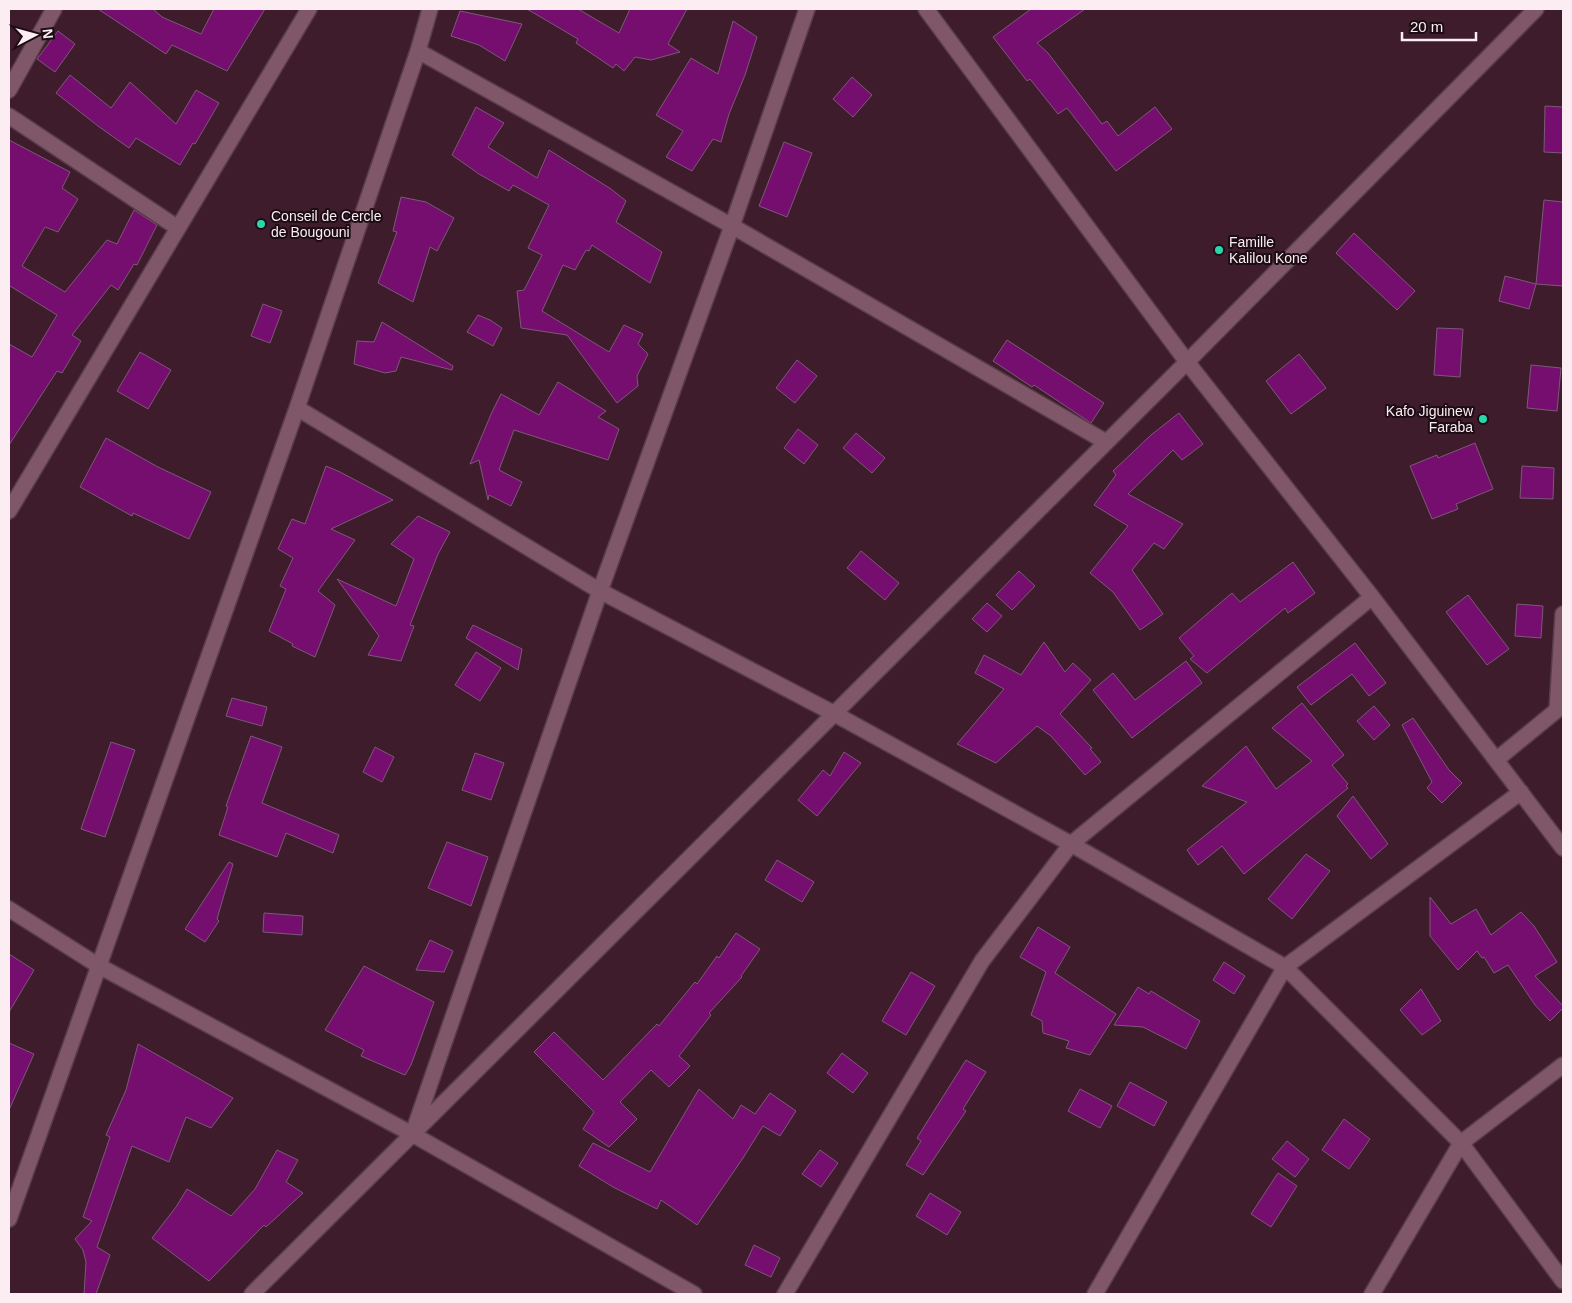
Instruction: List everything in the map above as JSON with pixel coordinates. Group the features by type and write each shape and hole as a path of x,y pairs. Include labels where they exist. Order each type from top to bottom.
{"street":[{"path":"9,90 54,9"},
{"path":"9,511 309,9"},
{"path":"9,1219 297,408 418,51 430,9"},
{"path":"412,1134 600,591 732,226 807,9"},
{"path":"926,9 1186,362 1372,597 1563,848"},
{"path":"252,1294 1186,362 1536,9"},
{"path":"418,51 732,226 1106,442"},
{"path":"9,116 178,228"},
{"path":"297,408 600,591 833,713 1071,844 1285,967 1461,1143 1563,1282"},
{"path":"785,1294 982,962 1071,844 1372,597"},
{"path":"1496,760 1557,710 1563,614"},
{"path":"1095,1294 1285,967 1521,792"},
{"path":"9,909 99,966 412,1134 694,1294"},
{"path":"1372,1294 1461,1143 1563,1065"}],"building":[{"path":"98,9 153,9 162,17 201,34 214,9 265,9 227,71 172,45 166,54"},
{"path":"527,9 578,9 619,33 630,9 687,9 668,44 680,52 651,60 635,57 624,71 616,64 613,68 576,43 578,39"},
{"path":"1031,9 1085,9 1037,43 1048,53 1102,124 1107,121 1118,136 1155,107 1172,129 1116,171 1067,108 1058,114 1030,79 1027,81 993,37"},
{"path":"460,11 522,24 505,61 479,45 451,36"},
{"path":"733,21 757,37 745,75 729,114 721,142 713,139 692,171 666,157 683,131 656,115 691,58 718,74"},
{"path":"58,31 75,44 55,72 37,59"},
{"path":"70,75 111,108 130,82 176,124 196,90 219,103 195,144 193,143 180,165 136,138 129,148 56,93"},
{"path":"852,77 872,95 853,117 833,99"},
{"path":"1545,106 1563,107 1563,153 1544,152"},
{"path":"476,107 504,123 488,147 537,178 549,150 611,189 626,201 616,222 662,252 650,283 592,245 589,251 586,250 575,270 563,265 542,311 609,352 624,325 643,334 638,344 648,354 637,376 638,386 617,403 567,335 521,328 517,291 524,290 542,255 528,248 549,205 513,185 509,191 479,174 452,155"},
{"path":"9,140 70,172 62,188 78,199 58,232 45,227 22,266 65,292 107,240 117,244 134,210 157,225 137,265 134,264 118,290 111,285 72,335 81,341 62,373 57,371 9,445 9,344 32,357 57,315 10,286 9,289"},
{"path":"784,142 812,153 787,217 759,206"},
{"path":"401,197 426,202 454,218 437,251 430,247 413,302 378,283 397,232 393,231"},
{"path":"1544,200 1563,202 1563,286 1536,284"},
{"path":"1354,233 1415,291 1397,310 1336,253"},
{"path":"1505,276 1536,284 1529,309 1499,301"},
{"path":"263,304 282,311 270,343 251,336"},
{"path":"478,315 502,328 493,346 467,332"},
{"path":"382,322 453,366 452,370 401,357 396,371 385,373 354,364 357,341 374,342"},
{"path":"1437,328 1463,329 1460,377 1434,375"},
{"path":"1007,340 1104,403 1091,423 1034,385 1032,387 993,361"},
{"path":"140,352 171,370 148,409 117,391"},
{"path":"1299,354 1326,388 1291,414 1266,381"},
{"path":"797,360 817,376 795,403 776,388"},
{"path":"1531,365 1561,368 1557,411 1527,408"},
{"path":"558,382 606,411 598,417 619,429 608,460 514,430 499,470 522,482 511,506 489,495 488,500 479,460 470,464 501,394 539,415"},
{"path":"1179,413 1203,444 1182,460 1173,450 1128,494 1183,524 1164,549 1154,543 1132,570 1163,614 1140,630 1113,592 1090,573 1128,526 1094,505 1116,475 1113,471 1151,435"},
{"path":"798,429 818,445 804,464 784,448"},
{"path":"856,433 885,458 872,473 843,448"},
{"path":"106,438 158,467 211,492 189,539 133,513 132,516 80,487"},
{"path":"1475,443 1493,489 1456,504 1458,509 1432,519 1410,466 1437,455 1438,458"},
{"path":"326,466 393,500 331,529 355,540 318,591 335,605 315,657 292,646 293,644 269,631 286,589 280,586 293,558 278,549 292,519 305,524"},
{"path":"1522,466 1554,468 1553,499 1520,498"},
{"path":"418,516 450,532 438,554 410,625 414,626 401,661 368,655 379,636 337,579 396,606 414,559 391,544"},
{"path":"861,551 899,583 885,600 847,568"},
{"path":"1293,562 1315,593 1288,613 1285,608 1207,673 1190,659 1194,656 1179,638 1232,593 1240,602"},
{"path":"1019,571 1035,586 1012,610 996,595"},
{"path":"1468,595 1509,649 1487,665 1446,612"},
{"path":"987,603 1002,616 987,632 972,619"},
{"path":"1517,604 1543,606 1541,638 1515,636"},
{"path":"473,625 522,649 518,670 466,638"},
{"path":"1044,642 1065,672 1073,663 1091,680 1060,714 1092,748 1090,749 1101,762 1085,775 1051,736 1037,726 996,763 957,744 1004,689 975,673 984,655 1021,675"},
{"path":"1355,643 1386,683 1369,696 1352,674 1311,705 1297,687"},
{"path":"476,652 501,668 480,701 455,685"},
{"path":"1186,661 1202,683 1132,738 1093,690 1113,673 1135,700"},
{"path":"232,698 267,707 262,726 226,716"},
{"path":"1302,703 1344,755 1332,765 1348,784 1346,786 1348,788 1244,874 1222,846 1198,865 1187,850 1247,802 1202,786 1246,746 1276,789 1312,761 1272,728"},
{"path":"1374,706 1390,725 1374,740 1357,721"},
{"path":"1413,718 1449,770 1462,783 1442,803 1427,788 1432,782 1402,725"},
{"path":"251,736 282,747 262,803 339,835 333,853 286,833 277,857 219,835 228,807 226,806"},
{"path":"111,742 135,750 105,837 81,829"},
{"path":"375,747 394,757 382,782 363,772"},
{"path":"844,752 861,763 817,816 798,800 823,770 830,776"},
{"path":"475,753 504,763 491,800 462,790"},
{"path":"1353,796 1388,844 1371,859 1337,816"},
{"path":"447,842 488,857 471,906 428,888"},
{"path":"1306,854 1330,871 1292,919 1268,899"},
{"path":"777,860 814,882 802,902 765,880"},
{"path":"229,862 233,864 217,919 219,921 205,942 185,929"},
{"path":"1430,897 1451,924 1476,909 1491,935 1521,912 1534,926 1557,962 1535,976 1563,1008 1550,1021 1535,1005 1508,965 1494,973 1484,957 1482,958 1477,951 1458,970 1430,936"},
{"path":"264,913 303,916 302,935 263,932"},
{"path":"1038,927 1070,947 1055,973 1116,1014 1090,1055 1066,1048 1069,1041 1043,1033 1042,1021 1031,1015 1046,972 1020,957"},
{"path":"736,933 760,949 742,977 709,1013 711,1015 679,1056 690,1066 669,1087 651,1070 620,1102 637,1119 609,1147 583,1129 594,1112 534,1052 554,1032 603,1080 657,1024 659,1026 695,982 697,984 717,956 719,958"},
{"path":"430,940 453,951 444,972 416,970"},
{"path":"9,954 34,970 9,1012"},
{"path":"1224,962 1245,976 1234,994 1213,980"},
{"path":"364,966 434,1002 411,1065 405,1075 361,1056 364,1050 325,1030"},
{"path":"911,972 935,986 906,1035 882,1021"},
{"path":"1138,987 1149,994 1151,991 1200,1021 1186,1049 1143,1027 1114,1025"},
{"path":"1421,989 1441,1021 1422,1035 1400,1010"},
{"path":"9,1043 34,1054 9,1110"},
{"path":"138,1044 233,1098 211,1128 186,1117 169,1162 132,1146 97,1247 110,1255 96,1294 84,1294 86,1262 83,1250 75,1239 92,1221 83,1217 110,1137 106,1135 126,1090"},
{"path":"842,1053 868,1073 853,1093 827,1073"},
{"path":"966,1060 986,1072 963,1109 966,1111 923,1175 906,1165 921,1141 917,1138"},
{"path":"1130,1082 1167,1102 1154,1126 1117,1106"},
{"path":"699,1089 733,1119 741,1105 755,1114 770,1093 796,1111 780,1136 763,1126 697,1225 661,1200 657,1209 613,1187 579,1166 593,1143 650,1172"},
{"path":"1080,1089 1112,1106 1100,1128 1068,1111"},
{"path":"1344,1119 1370,1139 1349,1169 1322,1150"},
{"path":"1287,1141 1309,1159 1295,1177 1272,1159"},
{"path":"277,1150 298,1160 286,1182 303,1193 266,1227 264,1225 209,1281 152,1238 176,1207 187,1189 231,1216 255,1189"},
{"path":"820,1150 838,1163 821,1187 802,1174"},
{"path":"1278,1173 1297,1186 1271,1227 1251,1214"},
{"path":"930,1193 961,1212 947,1235 916,1216"},
{"path":"754,1245 780,1258 771,1277 745,1265"}],"place":[{"name":"Conseil de Cercle de Bougouni","path":"261,224"},
{"name":"Famille Kalilou Kone","path":"1219,250"},
{"name":"Kafo Jiguinew Faraba","path":"1483,419"}]}
